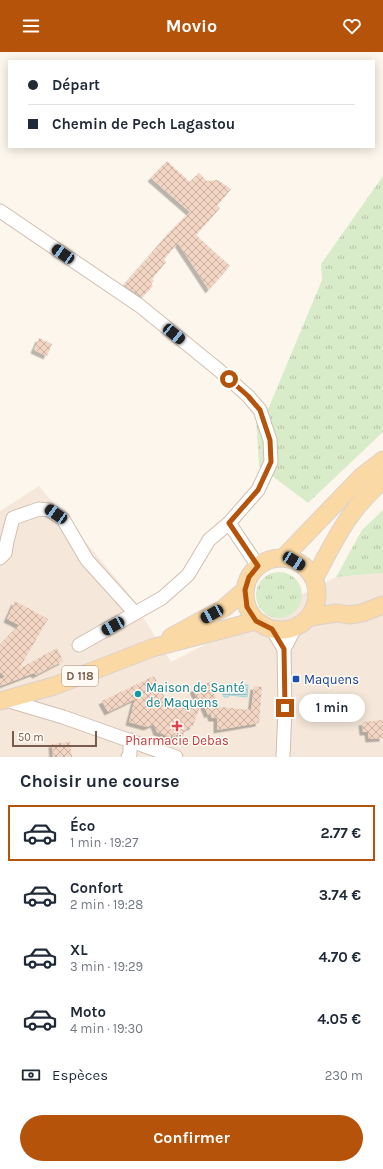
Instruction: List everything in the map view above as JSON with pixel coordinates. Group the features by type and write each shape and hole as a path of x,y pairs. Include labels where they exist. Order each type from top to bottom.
{"main road":[{"path":"283,558 361,477 383,460"},
{"path":"337,613 316,585 306,568 294,561 283,558 269,560 258,566 249,577 245,590 247,607 256,621 272,629 282,631 295,628 302,624 310,617 316,605 316,585 332,545 348,518 372,490 383,480"},
{"name":"D 118","path":"152,648 224,608 245,590"},
{"path":"310,617 337,613 349,615 362,613 383,605"},
{"name":"D 118","path":"3,701 54,686 152,648 256,621"}],"street":[{"path":"0,211 140,306 220,371 248,396 260,410 270,440 271,462 258,490 229,523 209,540 188,575 162,598 79,645"},
{"path":"0,558 5,553 13,518 39,509 49,510 62,519 87,560 135,613"},
{"path":"229,523 258,566"},
{"path":"283,757 285,708 284,649 295,628"},
{"path":"272,629 284,649"},
{"path":"3,701 63,717 176,757"},
{"path":"130,740 133,756"}],"shaded area":[{"path":"39,486 128,593 171,662 336,577 383,573 383,757 0,757 0,511"}],"green space":[{"path":"383,176 383,432 308,503 259,466 256,416 269,407 322,280 321,264"},
{"path":"383,510 383,573 336,577 362,530"},
{"path":"284,572 288,573 298,582 301,586 301,604 292,614 284,618 274,618 266,614 257,604 256,590 260,582 270,573"}],"water":[{"path":"227,684 248,685 247,697 230,695 228,697 224,697 222,693"}],"building":[{"path":"167,161 190,182 199,173 207,181 218,180 231,189 217,206 220,208 196,235 230,266 209,290 178,243 164,259 166,262 152,279 154,281 151,284 153,286 142,297 124,285 170,232 190,212 151,178"},
{"path":"39,338 52,344 47,356 34,350"},
{"path":"15,601 48,619 19,669 57,648 63,661 36,675 34,673 0,686 0,679 5,677 0,672 0,645 19,625 7,619"},
{"path":"154,676 169,706 182,700 200,707 193,726 186,729 187,731 171,737 157,732 154,724 147,727 129,722 135,699 108,712 102,701"},
{"path":"209,682 220,707 251,710 254,686 262,687 259,723 217,730 217,718 212,718 210,713 208,715 202,701 200,705 193,689"},
{"path":"383,720 383,738 369,739 368,732 363,732 362,722"},
{"path":"70,742 72,757 53,757 52,744"}],"place":[{"name":"Maquens","path":"296,679"},
{"name":"Maison de Santé de Maquens","path":"138,694"},
{"name":"Pharmacie Debas","path":"177,726"}],"route":[{"path":"229,379 248,396 260,410 270,440 271,462 258,490 229,523 258,566 249,577 245,590 247,607 256,621 272,629 284,649 285,708"}]}
